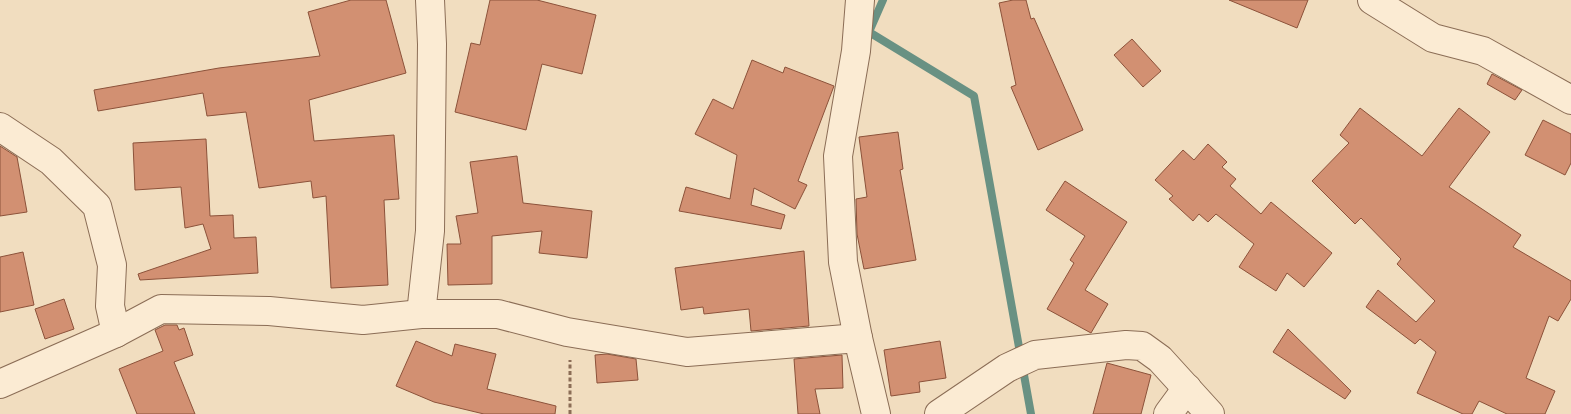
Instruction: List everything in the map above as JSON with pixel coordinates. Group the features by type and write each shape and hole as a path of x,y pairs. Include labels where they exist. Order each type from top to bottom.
{"street":[{"path":"421,314 430,231 432,44 430,0"},
{"path":"860,0 856,51 838,156 843,262 876,414"},
{"path":"1372,0 1433,38 1484,51 1571,100"},
{"path":"0,127 51,161 97,206 112,265 110,306 116,333"},
{"path":"0,384 116,333 160,309 269,310 363,320 421,314 498,314 567,332 687,352 858,338"},
{"path":"939,414 1007,368 1035,355 1097,348 1142,346 1160,358 1210,414"},
{"path":"1168,414 1187,388"}],"path":[{"path":"567,332 571,371 570,414"}],"building":[{"path":"351,0 386,0 406,73 309,100 314,141 394,135 399,199 384,200 388,285 331,288 326,196 313,198 311,181 259,188 246,112 207,116 203,93 98,111 94,90 219,68 320,56 308,12"},
{"path":"490,0 537,0 596,15 582,74 542,64 526,130 455,112 471,43 480,45"},
{"path":"1026,0 1031,19 1034,18 1083,130 1038,150 1011,87 1016,85 999,3"},
{"path":"1229,0 1308,0 1297,28"},
{"path":"1132,39 1161,71 1143,87 1114,55"},
{"path":"752,60 783,73 785,67 834,86 798,181 807,185 795,209 754,188 751,205 785,215 781,229 679,211 686,187 730,199 737,155 695,134 713,99 733,109"},
{"path":"1492,74 1522,90 1515,100 1487,84"},
{"path":"1360,108 1422,156 1459,108 1490,132 1449,187 1521,235 1513,247 1571,281 1571,299 1558,321 1549,316 1526,378 1555,391 1545,414 1507,414 1479,401 1472,414 1463,414 1417,393 1436,352 1420,339 1415,344 1366,307 1378,290 1416,322 1435,301 1397,264 1401,259 1361,218 1355,224 1312,181 1349,143 1340,135"},
{"path":"1543,120 1571,134 1571,163 1565,175 1525,155"},
{"path":"898,132 903,169 900,170 916,260 864,269 857,234 856,199 867,197 859,137"},
{"path":"206,139 210,216 233,215 234,238 256,237 258,273 140,280 138,274 211,249 203,224 185,228 181,187 135,190 133,143"},
{"path":"1208,144 1227,162 1222,167 1236,179 1230,186 1261,214 1271,202 1332,253 1304,287 1287,273 1276,291 1239,267 1254,244 1216,214 1208,222 1199,214 1193,221 1169,199 1173,196 1155,180 1183,150 1194,160"},
{"path":"0,146 17,157 27,212 0,216"},
{"path":"517,156 523,203 592,211 587,258 539,253 542,231 492,236 492,284 448,285 447,244 461,244 456,216 478,213 470,162"},
{"path":"1065,181 1127,222 1085,290 1108,304 1091,333 1047,309 1074,263 1070,260 1085,236 1046,210"},
{"path":"804,251 809,326 751,331 749,309 704,314 703,307 681,310 675,268"},
{"path":"23,252 34,305 0,312 0,257"},
{"path":"64,299 74,329 45,339 35,309"},
{"path":"165,325 177,325 179,330 184,328 193,355 174,362 195,414 137,414 119,369 163,351 155,330"},
{"path":"1288,329 1351,391 1345,399 1273,352"},
{"path":"416,341 452,356 455,344 496,354 487,389 556,406 555,414 484,414 434,402 396,386"},
{"path":"940,341 946,378 919,382 920,392 891,396 884,350"},
{"path":"607,354 636,359 638,380 597,383 595,355"},
{"path":"842,355 843,388 815,389 820,414 798,414 794,359"},
{"path":"1107,363 1151,375 1141,414 1093,414"}],"waterway":[{"path":"883,0 869,32 974,96 1031,414"}]}
